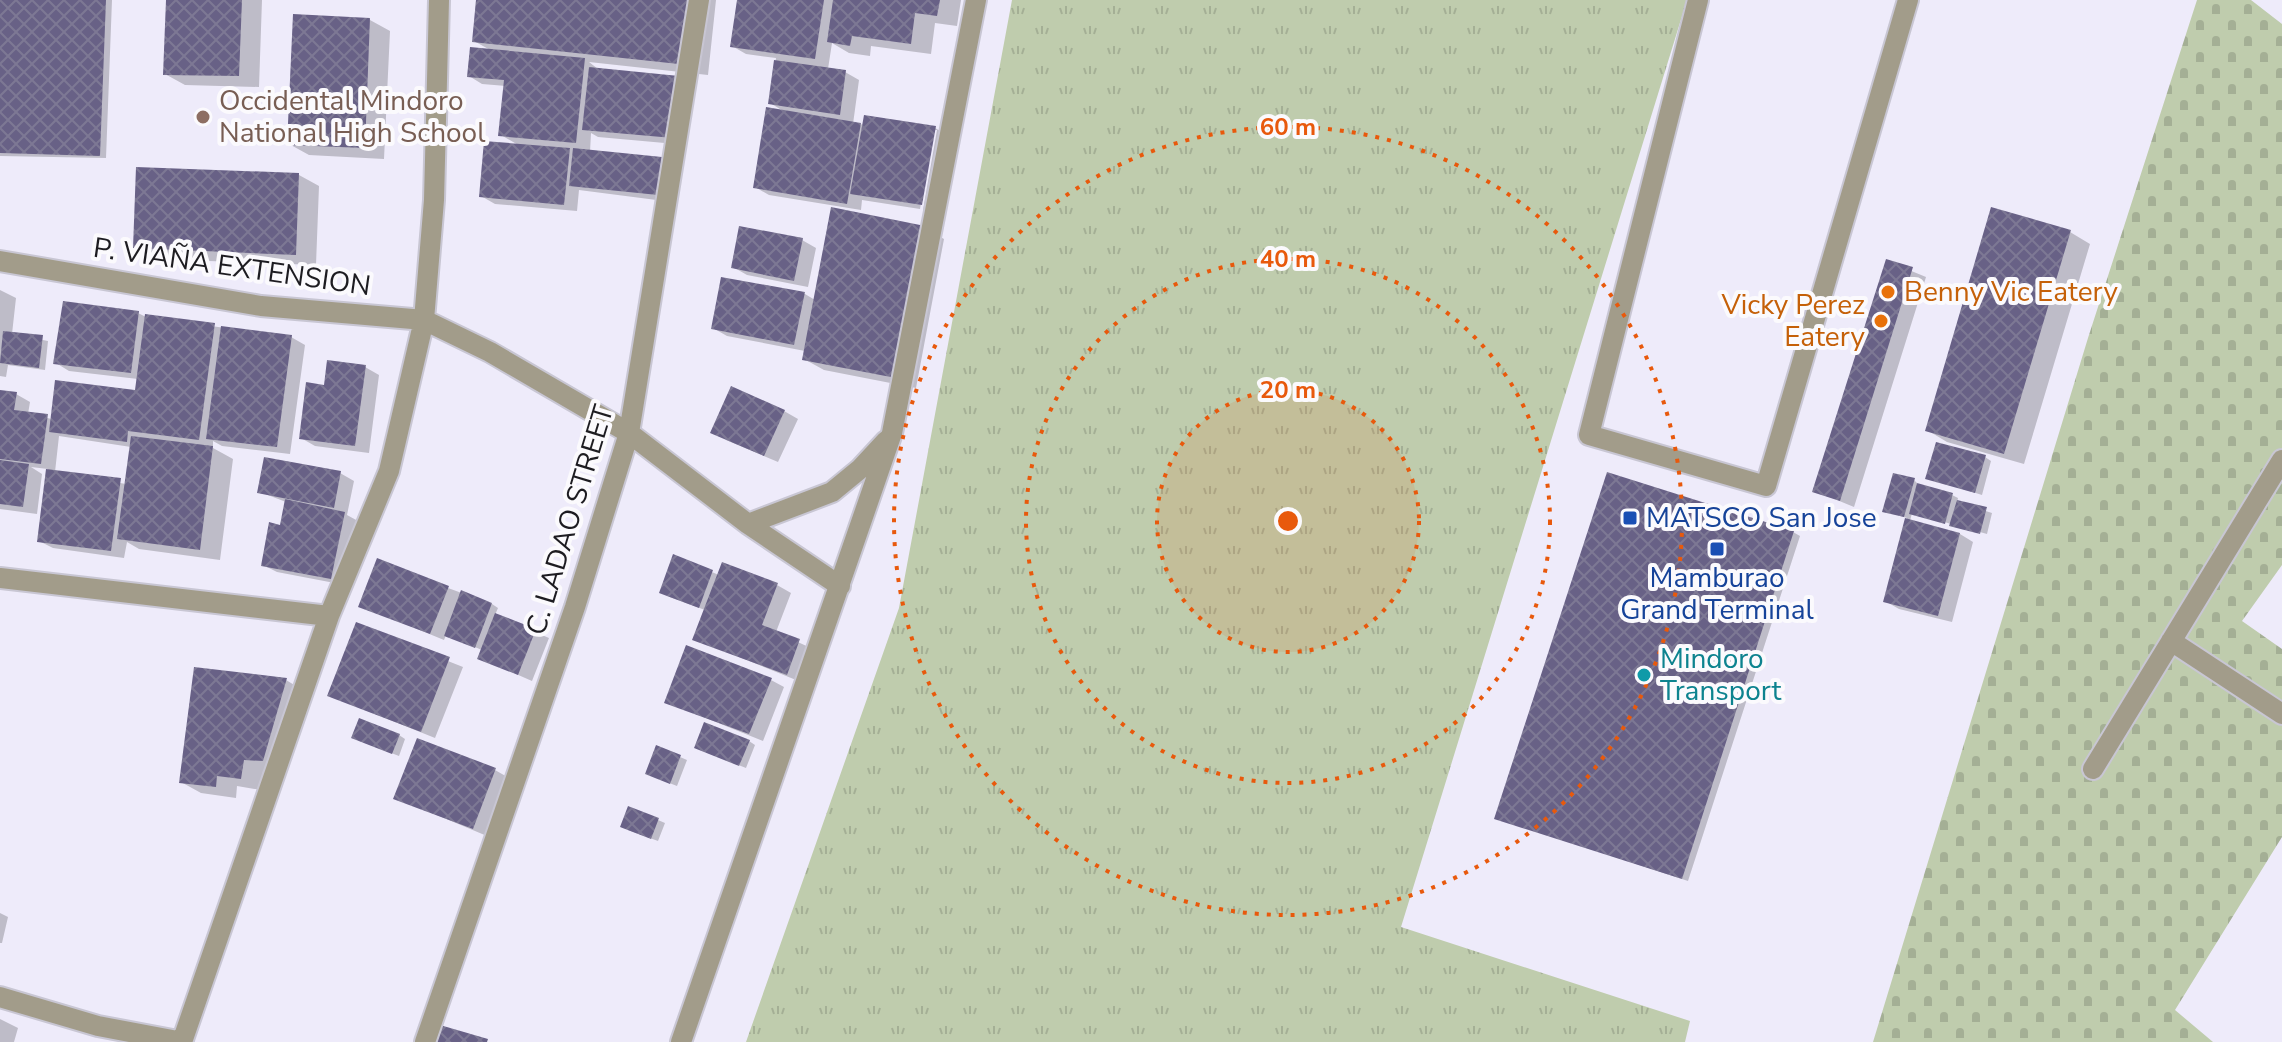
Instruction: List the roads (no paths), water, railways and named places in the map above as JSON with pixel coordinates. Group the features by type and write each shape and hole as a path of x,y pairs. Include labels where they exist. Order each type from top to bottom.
{"street":[{"path":"0,997 98,1026 183,1042 329,616 389,471 424,320 434,200 439,0"},
{"name":"C. LADAO STREET","path":"425,1042 575,607 629,433 699,0"},
{"path":"681,1042 892,433 976,0"},
{"path":"1698,0 1589,435 1766,486 1906,7"},
{"name":"P. VIAÑA EXTENSION","path":"0,261 261,306 424,320"},
{"path":"424,320 490,352 629,433 748,524 840,586"},
{"path":"748,524 832,492 860,469 892,433"},
{"path":"2093,769 2282,460"},
{"path":"0,578 329,616"},
{"path":"2171,641 2282,714"}],"place":[{"name":"Occidental Mindoro National High School","path":"203,117"},
{"name":"Benny Vic Eatery","path":"1888,292"},
{"name":"Vicky Perez Eatery","path":"1881,321"},
{"name":"MATSCO San Jose","path":"1630,518"},
{"name":"Mamburao Grand Terminal","path":"1717,549"},
{"name":"Mindoro Transport","path":"1644,675"}]}
